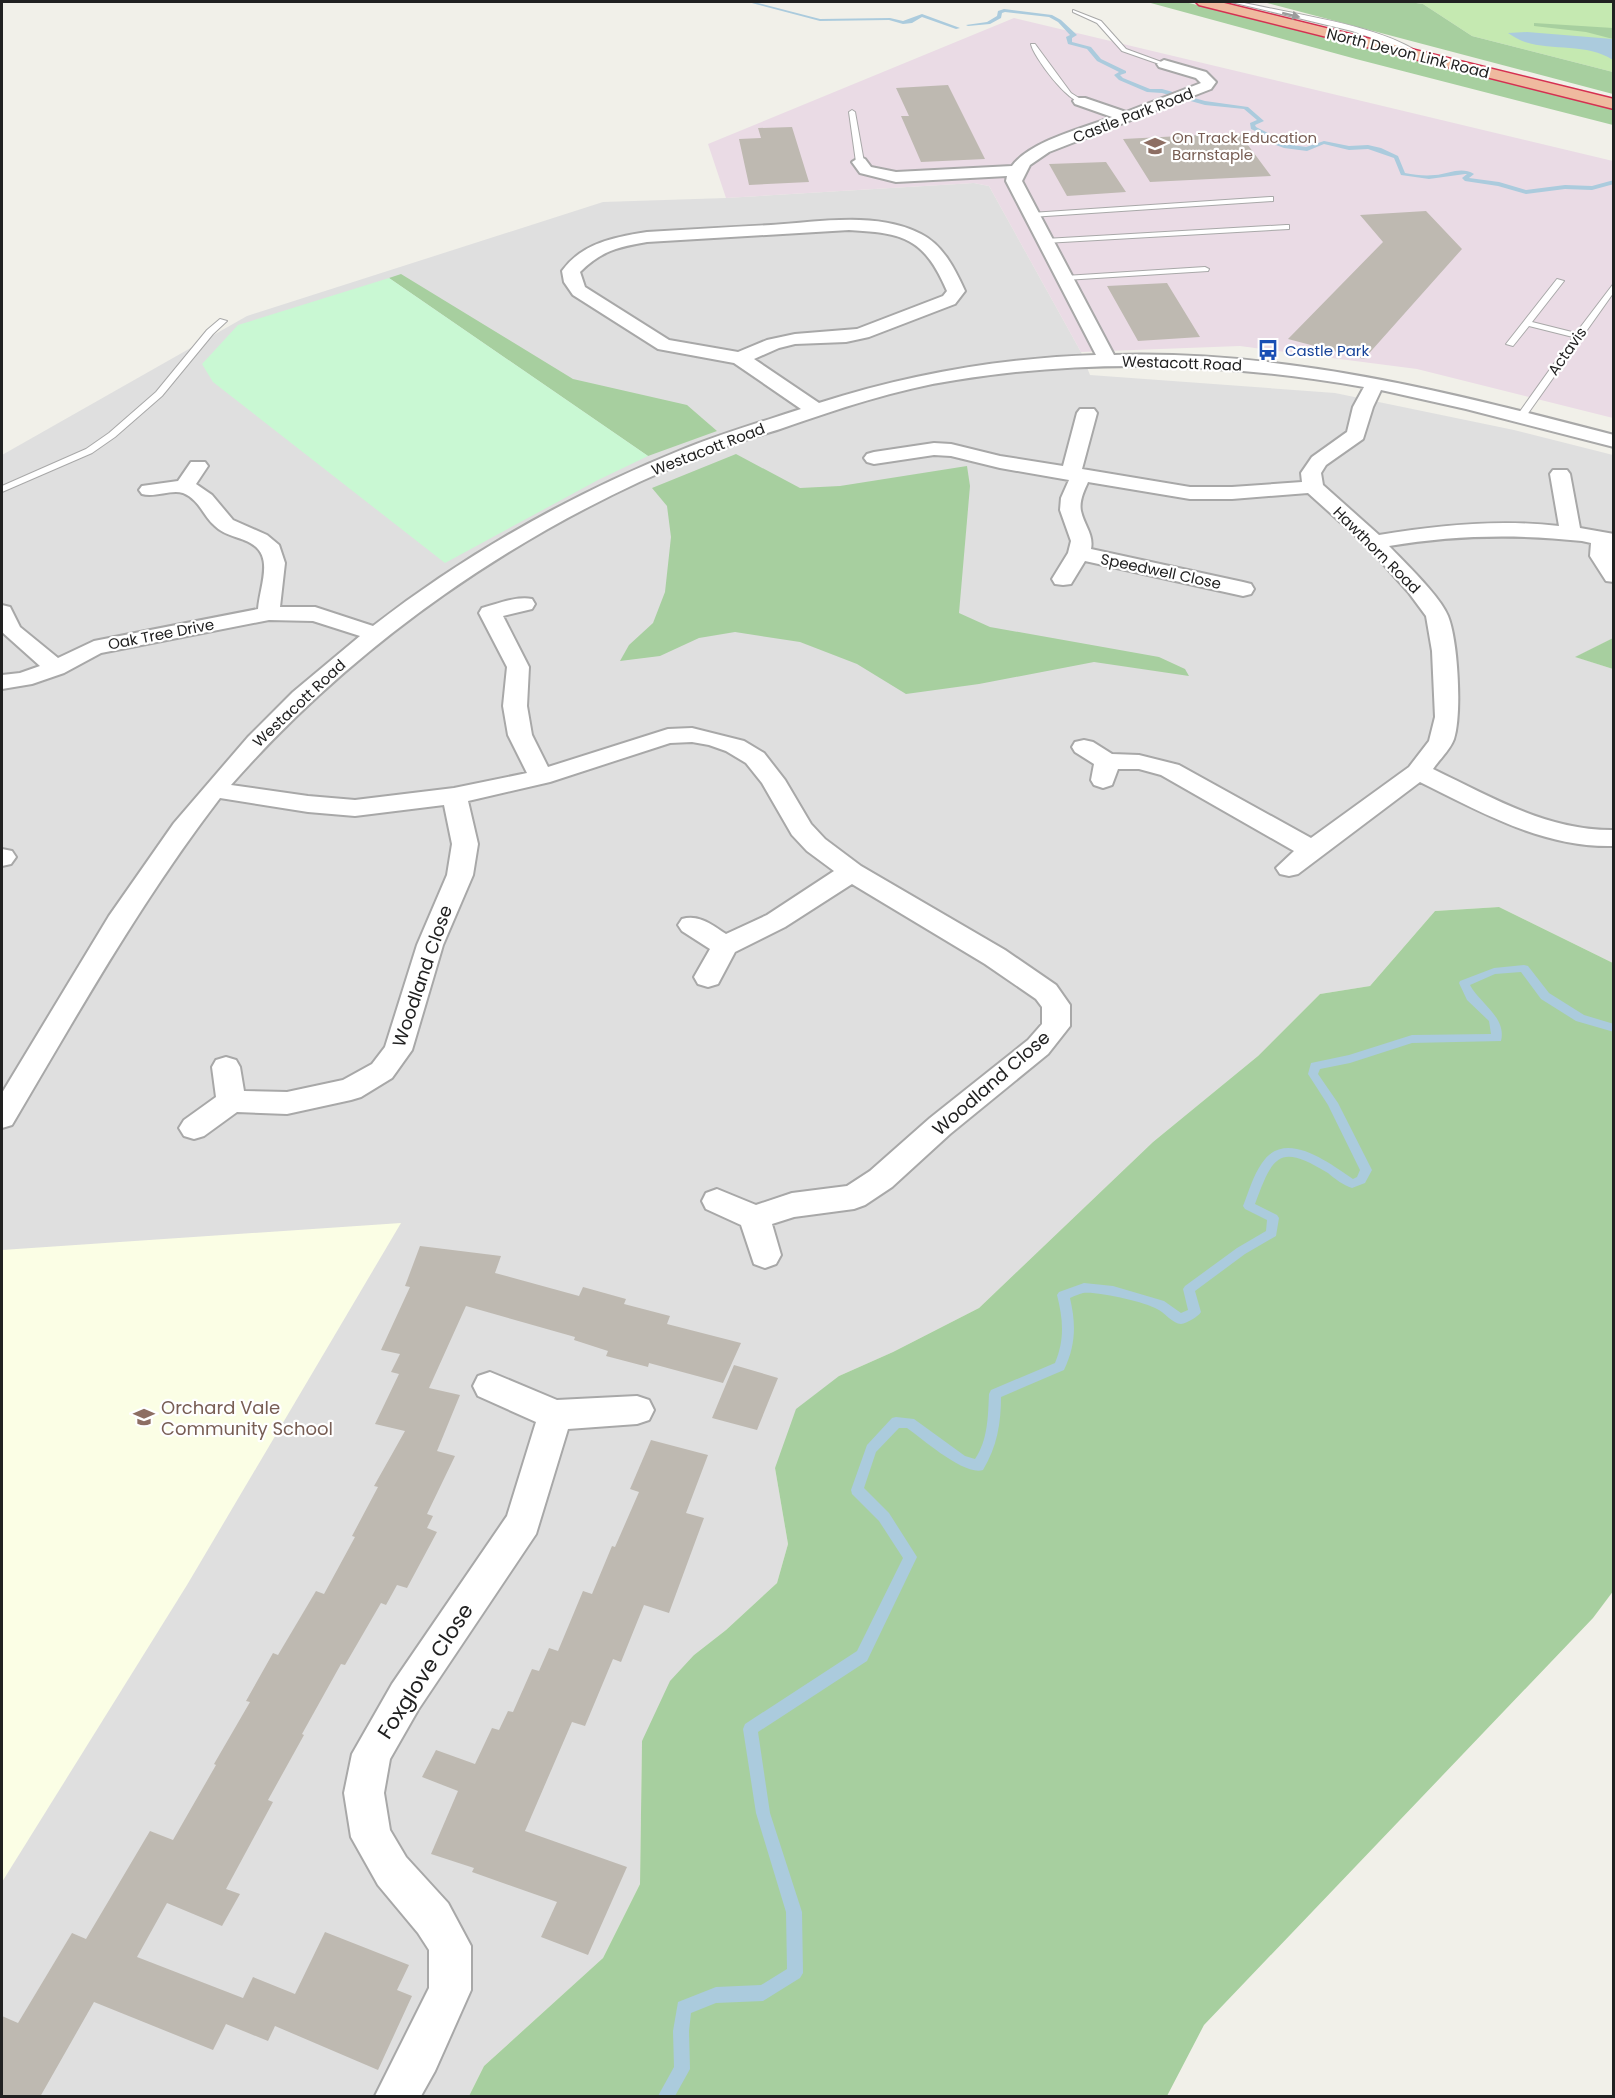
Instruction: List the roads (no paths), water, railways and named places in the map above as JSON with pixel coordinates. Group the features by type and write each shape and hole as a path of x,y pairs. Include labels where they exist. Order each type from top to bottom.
{"highway":[{"name":"North Devon Link Road","path":"1204,2 1614,104"}],"street":[{"name":"Castle Park Road","path":"1016,171 1031,155 1194,91 1206,86 1209,82 1201,75 1164,64"},
{"path":"1080,101 1126,117"},
{"path":"860,162 866,170 896,177 1016,171 1014,181 1108,361"},
{"path":"740,358 773,344 795,339 846,337 863,333 950,300 956,291 933,247 905,227 849,225 622,241 588,254 575,264 571,271 573,282 579,291 664,345 740,358 816,410"},
{"path":"734,232 739,249"},
{"name":"Westacott Road","path":"2,1118 112,932 166,851 255,743 313,687 377,634 495,551 553,518 680,457 816,410 952,375 1047,363 1108,361 1230,363 1318,372 1521,417 1614,441"},
{"path":"874,458 934,449 951,450 1000,462 1190,493 1313,488 1311,473 1319,461 1356,435 1363,407 1375,383"},
{"name":"Speedwell Close","path":"1063,579 1079,553 1082,541 1070,510 1087,412"},
{"path":"185,486 198,466"},
{"path":"1560,474 1570,532"},
{"path":"149,490 185,486 204,498 220,521 262,540 271,553 276,570 268,603 269,613"},
{"name":"Hawthorn Road","path":"1289,868 1418,772 1442,742 1448,717 1443,651 1437,616 1417,588 1374,542 1313,488"},
{"path":"1374,542 1468,529 1529,528 1570,532 1608,539 1601,556 1614,576"},
{"name":"Speedwell Close","path":"1079,553 1243,589"},
{"path":"524,604 490,613 518,667 515,706 520,735 541,777"},
{"path":"2,612 11,630 56,668"},
{"name":"Oak Tree Drive","path":"2,682 24,679 56,668 94,648 269,613 315,614 377,634"},
{"name":"Woodland Close","path":"215,790 308,804 355,808 454,796 541,777 668,736 692,735 714,739 735,746 755,758 773,780 801,829 816,845 852,872 995,957 1046,992 1056,1005 1056,1026 1038,1047 940,1126 881,1179 854,1197 792,1205 755,1218"},
{"path":"1084,747 1105,770 1139,762 1170,770 1312,850"},
{"path":"1418,772 1531,824 1568,835 1600,840 1614,838"},
{"name":"Woodland Close","path":"231,1101 287,1103 351,1089 382,1071 398,1050 430,945 460,874 465,843 454,796"},
{"path":"708,977 725,946 776,921 852,872"},
{"path":"691,925 725,946"},
{"path":"194,1128 231,1101 226,1067"},
{"path":"717,1201 755,1218 765,1255"},
{"path":"490,1386 555,1415 637,1410"},
{"name":"Foxglove Close","path":"397,2097 420,2056 450,1990 450,1946 433,1918 392,1871 371,1837 364,1793 371,1754 405,1697 523,1523 555,1415"}],"lane":[{"path":"1234,2 1401,44 1422,57"},
{"path":"1075,11 1099,22 1124,50 1164,64"},
{"path":"1033,45 1069,94 1080,101"},
{"path":"852,112 860,162"},
{"path":"1031,214 1270,199"},
{"path":"1045,241 1286,227"},
{"path":"1065,278 1205,269"},
{"path":"1510,344 1560,281"},
{"name":"Actavis","path":"1521,417 1614,285"},
{"path":"2,489 89,451 112,435 159,394 210,332 223,321"},
{"path":"1527,322 1578,336"}],"water":[{"path":"1527,32 1613,39 1613,60 1592,51 1536,45 1508,33"}],"waterway":[{"path":"750,2 820,20 890,19 903,23 922,15 958,28"},
{"path":"968,25 988,23 999,17 1000,12 1004,10 1051,16 1060,21 1074,35 1069,37 1070,43 1089,48 1099,60 1124,72 1117,75 1121,79 1149,91 1162,91 1205,103 1246,108 1261,121 1252,124 1253,128 1268,135 1270,141 1284,146 1307,149 1324,142 1349,148 1366,147 1396,157 1403,174 1438,177 1466,172 1471,174 1465,178 1467,180 1499,184 1526,192 1565,187 1592,188 1614,182"},
{"path":"666,2096 682,2069 681,2031 684,2008 716,1995 763,1993 795,1973 794,1912 763,1813 750,1729 862,1656 910,1557 884,1517 857,1490 871,1449 896,1422 910,1423 961,1460 978,1466 990,1441 994,1422 995,1394 1060,1366 1069,1339 1068,1315 1063,1295 1084,1288 1113,1291 1160,1304 1180,1319 1195,1312 1189,1289 1241,1251 1272,1233 1273,1218 1249,1206 1267,1164 1277,1154 1288,1151 1301,1154 1352,1184 1361,1180 1366,1170 1333,1103 1313,1074 1315,1066 1350,1059 1412,1039 1497,1038 1494,1020 1471,997 1464,983 1494,971 1524,968 1545,996 1580,1018 1614,1028"}],"place":[{"name":"On Track Education Barnstaple","path":"1155,146"},
{"name":"Castle Park","path":"1268,350"},
{"name":"Orchard Vale Community School","path":"144,1417"}]}
